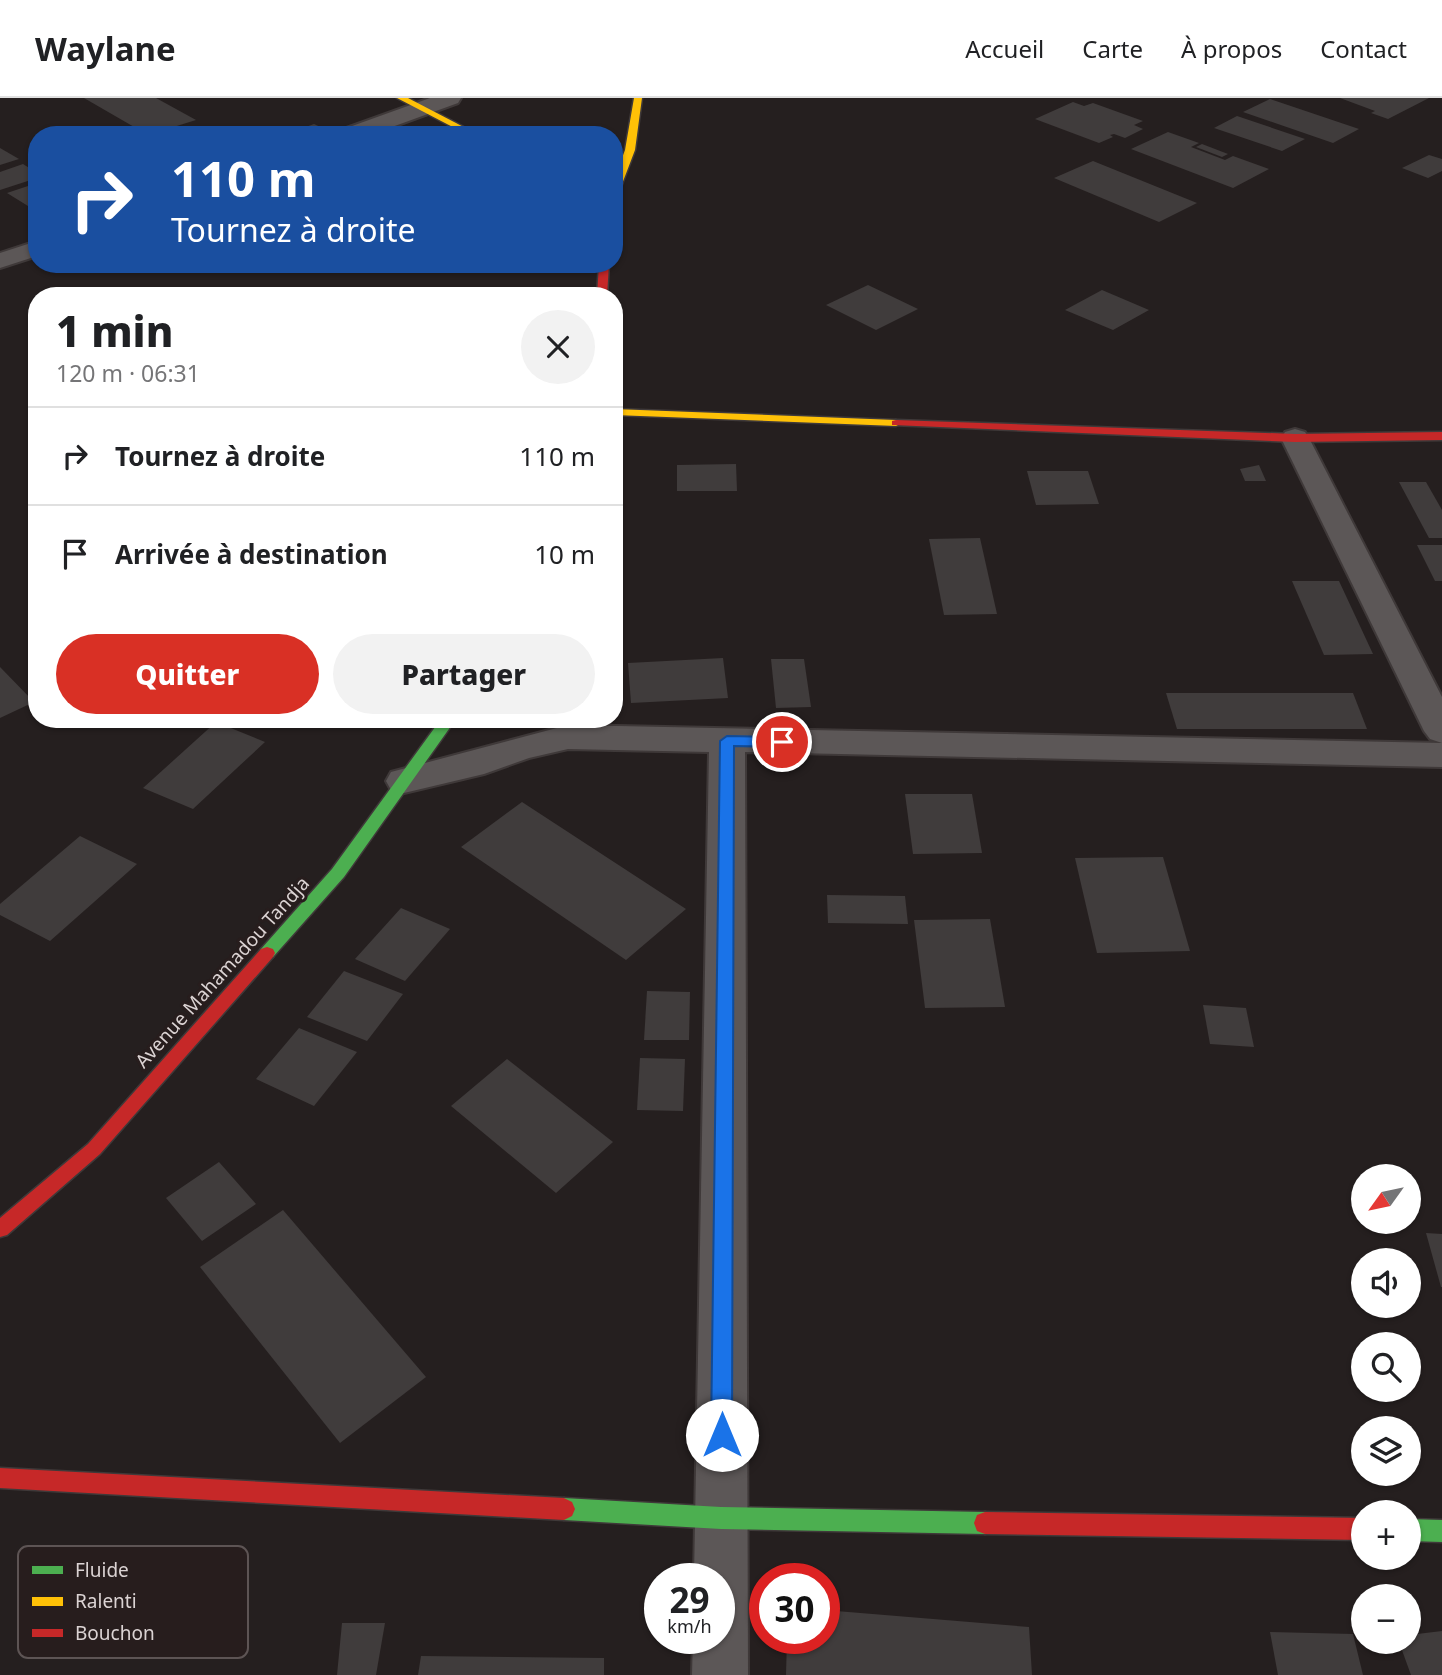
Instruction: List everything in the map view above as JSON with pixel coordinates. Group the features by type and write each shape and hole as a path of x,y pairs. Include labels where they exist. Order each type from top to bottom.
{"street":[{"path":"401,98 457,126"},
{"path":"373,126 450,98"},
{"path":"623,168 630,150 638,98"},
{"path":"0,261 28,251"},
{"path":"623,412 1295,438 1442,436"},
{"path":"1295,438 1442,731"},
{"name":"Avenue Mahamadou Tandja","path":"0,1229 94,1149 338,873 442,728"},
{"path":"404,781 484,762 520,748 568,737 1442,755"},
{"path":"720,1675 727,741"},
{"path":"0,1478 721,1518 1351,1530"},
{"path":"1421,1530 1442,1531"}],"building":[{"path":"84,98 156,98 196,120 177,126 132,126"},
{"path":"1340,98 1429,98 1388,119 1371,113 1375,111"},
{"path":"1270,99 1359,129 1333,143 1243,112"},
{"path":"1073,102 1084,106 1093,103 1143,121 1134,125 1143,129 1125,138 1110,135 1113,137 1099,143 1035,119"},
{"path":"1237,116 1305,139 1282,151 1214,128"},
{"path":"1168,132 1199,143 1191,147 1225,160 1233,156 1269,169 1233,188 1131,149"},
{"path":"1202,144 1228,154 1222,157 1196,147"},
{"path":"0,148 19,159 0,165"},
{"path":"1429,155 1442,159 1442,171 1428,178 1402,168"},
{"path":"1093,161 1197,203 1159,222 1054,178"},
{"path":"23,164 28,167 28,181 0,190 0,172"},
{"path":"28,186 28,206 7,193"},
{"path":"868,285 918,309 876,330 826,305"},
{"path":"1102,290 1149,310 1113,330 1065,310"},
{"path":"736,464 737,491 677,491 677,465"},
{"path":"1259,465 1266,481 1245,481 1240,469"},
{"path":"1027,471 1088,471 1099,504 1036,505"},
{"path":"1399,482 1426,482 1442,510 1442,538 1429,538"},
{"path":"980,538 997,614 944,615 929,539"},
{"path":"1417,545 1442,545 1442,581 1435,581"},
{"path":"1292,581 1339,581 1373,654 1324,655"},
{"path":"723,658 728,698 631,703 628,663"},
{"path":"771,659 804,659 811,707 776,708"},
{"path":"0,667 28,696 28,705 0,718"},
{"path":"1166,693 1353,693 1367,729 1177,729"},
{"path":"209,728 231,728 265,742 193,809 143,788"},
{"path":"905,794 972,794 982,853 913,854"},
{"path":"522,802 686,909 626,960 461,847"},
{"path":"80,836 137,864 50,941 0,915 0,904"},
{"path":"1163,857 1190,951 1097,953 1075,858"},
{"path":"827,895 905,896 908,924 828,923"},
{"path":"401,908 450,929 405,981 355,959"},
{"path":"990,919 1005,1007 925,1008 914,920"},
{"path":"344,971 403,994 367,1041 307,1017"},
{"path":"647,991 690,992 689,1040 644,1040"},
{"path":"1203,1005 1246,1008 1254,1047 1210,1044"},
{"path":"299,1028 357,1052 314,1106 256,1079"},
{"path":"640,1058 685,1059 683,1111 637,1110"},
{"path":"507,1059 613,1142 556,1193 451,1106"},
{"path":"219,1162 256,1204 202,1241 166,1198"},
{"path":"283,1210 426,1377 340,1443 200,1267"},
{"path":"1426,1233 1442,1234 1442,1287 1441,1287"},
{"path":"840,1611 1029,1627 1032,1675 786,1675 787,1654 840,1654"},
{"path":"342,1623 385,1623 376,1675 337,1675"},
{"path":"1442,1631 1442,1675 1411,1675 1403,1654 1421,1654 1421,1634"},
{"path":"1270,1632 1351,1634 1351,1654 1358,1654 1363,1675 1278,1675"},
{"path":"421,1656 604,1658 604,1675 418,1675"}],"traffic: fast":[{"path":"267,953 338,873 443,728"},
{"path":"564,1509 721,1518 985,1523"},
{"path":"1421,1530 1442,1531"}],"traffic: slow":[{"path":"401,98 457,126"},
{"path":"623,168 630,150 638,98"},
{"path":"623,412 896,423"}],"traffic: jam":[{"path":"603,273 603,287"},
{"path":"896,423 1295,438 1442,436"},
{"path":"0,1229 94,1149 267,953"},
{"path":"0,1478 564,1509"},
{"path":"985,1523 1351,1529"}],"route":[{"path":"722,1435 727,741 782,742"}]}
